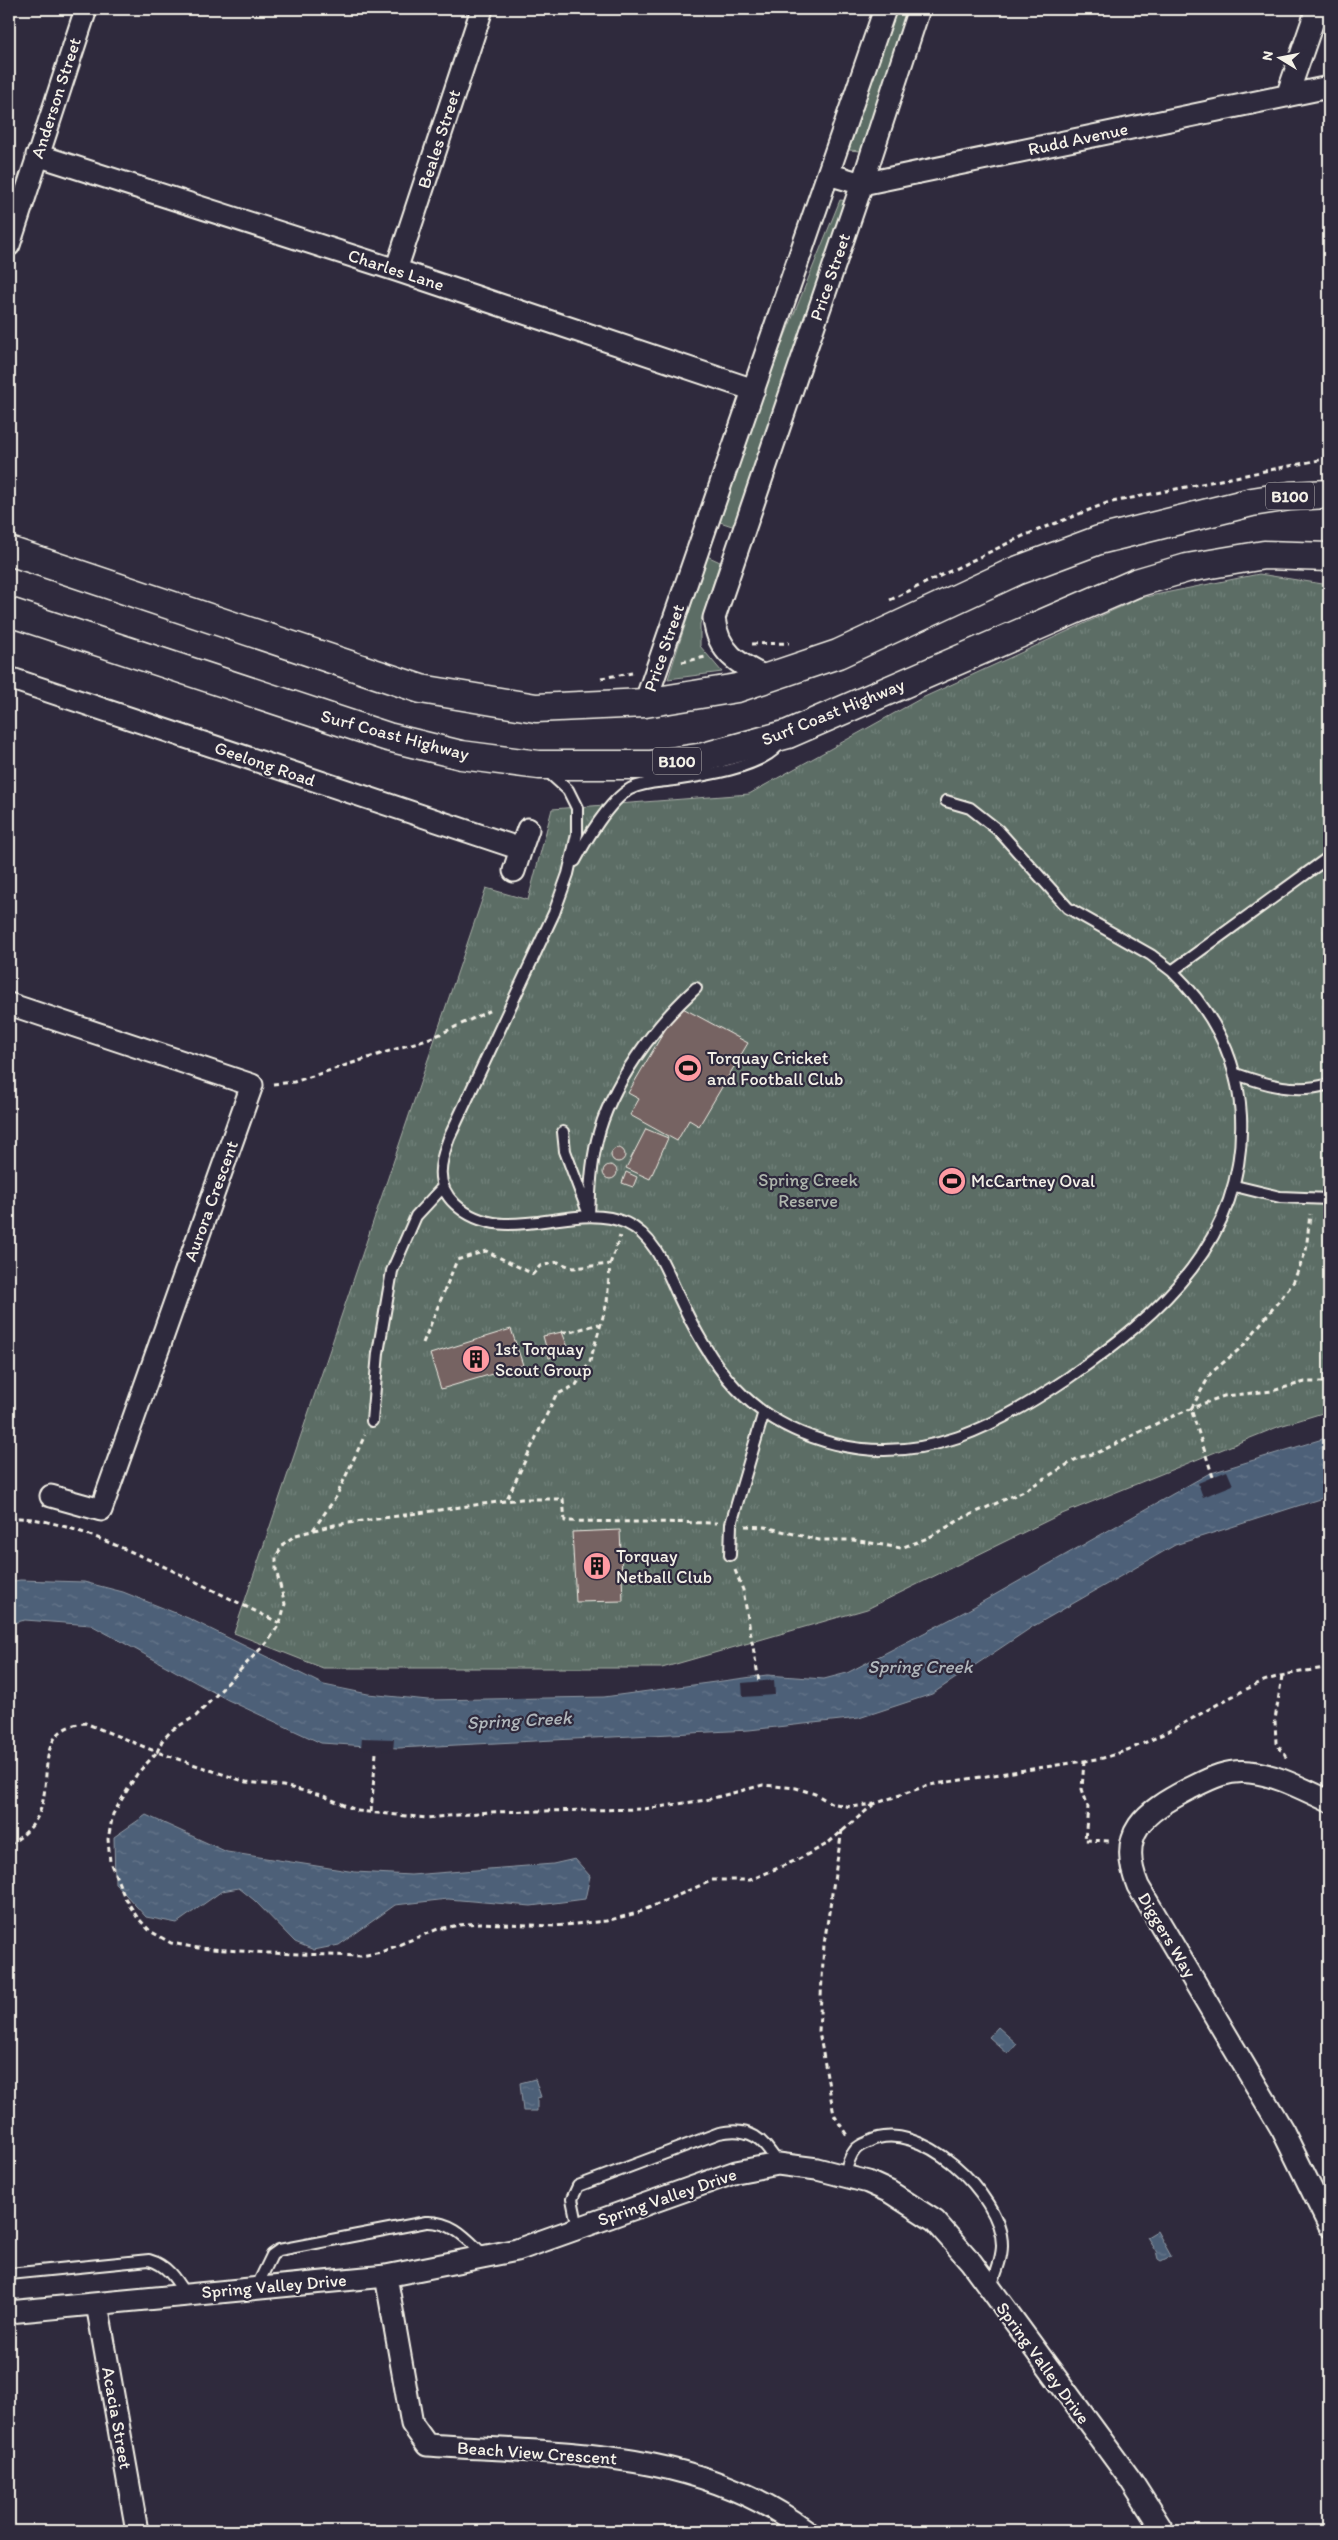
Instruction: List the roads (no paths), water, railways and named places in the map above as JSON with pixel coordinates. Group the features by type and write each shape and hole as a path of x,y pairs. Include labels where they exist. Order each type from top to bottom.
{"main road":[{"name":"B100","path":"9,552 421,689 536,708 645,702 737,688 838,654 1016,571 1099,540 1252,502 1290,496 1329,494"},
{"name":"Surf Coast Highway","path":"9,612 388,737 461,755 539,765 650,765 704,757 788,734 1136,584 1187,568 1264,555 1329,557"}],"street":[{"name":"Anderson Street","path":"9,245 86,9"},
{"name":"Beales Street","path":"396,270 482,9"},
{"name":"Price Street","path":"645,702 885,9"},
{"name":"Price Street","path":"769,678 740,664 726,650 715,631 714,618 862,184 919,9"},
{"path":"1287,96 1316,9"},
{"name":"Rudd Avenue","path":"828,174 862,184 1329,87"},
{"name":"Charles Lane","path":"37,155 396,270 754,390"},
{"path":"702,537 738,544"},
{"name":"Geelong Road","path":"9,678 521,849"},
{"path":"514,871 528,829"},
{"name":"Aurora Crescent","path":"9,1004 252,1085 101,1510 51,1496"},
{"name":"Diggers Way","path":"1329,1801 1282,1780 1251,1772 1232,1772 1216,1776 1158,1805 1145,1816 1135,1832 1130,1851 1132,1871 1138,1886 1283,2130 1329,2225"},
{"name":"Spring Valley Drive","path":"9,2312 386,2276 517,2250 736,2172 778,2164 817,2168 845,2175 890,2192 935,2221 953,2240 1130,2479 1163,2531"},
{"name":"Beach View Crescent","path":"386,2276 412,2424 426,2445 615,2458 655,2464 706,2477 735,2488 785,2515 807,2531"},
{"name":"Acacia Street","path":"97,2304 137,2531"}],"lane":[{"path":"568,874 597,826 628,790 639,784 699,777 761,759 775,750 788,734"},
{"path":"539,765 561,781 577,808 577,834 568,874 554,913 449,1138 440,1166 442,1188 451,1201 462,1211 478,1219 497,1223 544,1223 589,1216 603,1216 625,1223 642,1234 661,1258 699,1340 720,1372 764,1415 801,1433 833,1444 887,1452 912,1450 950,1442 976,1431 1055,1386 1105,1352 1139,1324 1194,1266 1214,1238 1226,1213 1235,1186 1240,1155 1241,1125 1236,1074 1227,1048 1198,999 1172,971 1127,941 1068,908 998,830 970,808 946,801"},
{"path":"1172,971 1329,857"},
{"path":"589,1216 591,1171 597,1139 607,1111 620,1084 644,1048 671,1011 696,988"},
{"path":"1236,1074 1272,1086 1298,1089 1329,1084"},
{"path":"563,1132 565,1152 589,1216"},
{"path":"1235,1186 1280,1197 1329,1200"},
{"path":"372,1421 378,1353 392,1272 416,1216 442,1188"},
{"path":"730,1555 731,1524 764,1415"},
{"path":"578,2228 572,2199 578,2186 719,2133 733,2129 756,2137 768,2147 778,2164"},
{"path":"845,2175 849,2160 856,2149 884,2136 898,2136 914,2141 935,2152 958,2168 971,2181 991,2209 999,2227 1002,2245 999,2266 990,2290"},
{"path":"256,2288 272,2256 279,2250 426,2222 437,2222 457,2230 485,2256"},
{"path":"9,2274 149,2260 158,2262 166,2269 184,2294"}],"water":[{"name":"Spring Creek","path":"1329,1437 1329,1496 1175,1545 1032,1627 932,1694 859,1718 749,1730 398,1748 321,1743 228,1700 91,1625 25,1620 9,1624 9,1582 20,1580 84,1582 123,1592 188,1618 324,1685 368,1694 428,1700 604,1697 767,1675 824,1679 847,1673 968,1610 1208,1474"},
{"path":"146,1815 227,1852 355,1872 411,1875 553,1864 575,1859 590,1876 585,1899 531,1906 448,1899 395,1905 339,1945 314,1950 295,1942 254,1900 239,1888 222,1891 177,1923 146,1917 115,1883 114,1837"},
{"path":"998,2027 1017,2044 1008,2054 989,2037"},
{"path":"535,2079 541,2097 537,2098 537,2111 523,2111 520,2083"},
{"path":"1157,2231 1171,2256 1161,2261 1158,2259 1156,2251 1147,2237"}],"place":[{"name":"Torquay Cricket and Football Club","path":"688,1068"},
{"name":"McCartney Oval","path":"952,1181"},
{"name":"1st Torquay Scout Group","path":"476,1359"},
{"name":"Torquay Netball Club","path":"597,1566"}],"park label":[{"name":"Spring Creek Reserve","path":"808,1190"}]}
